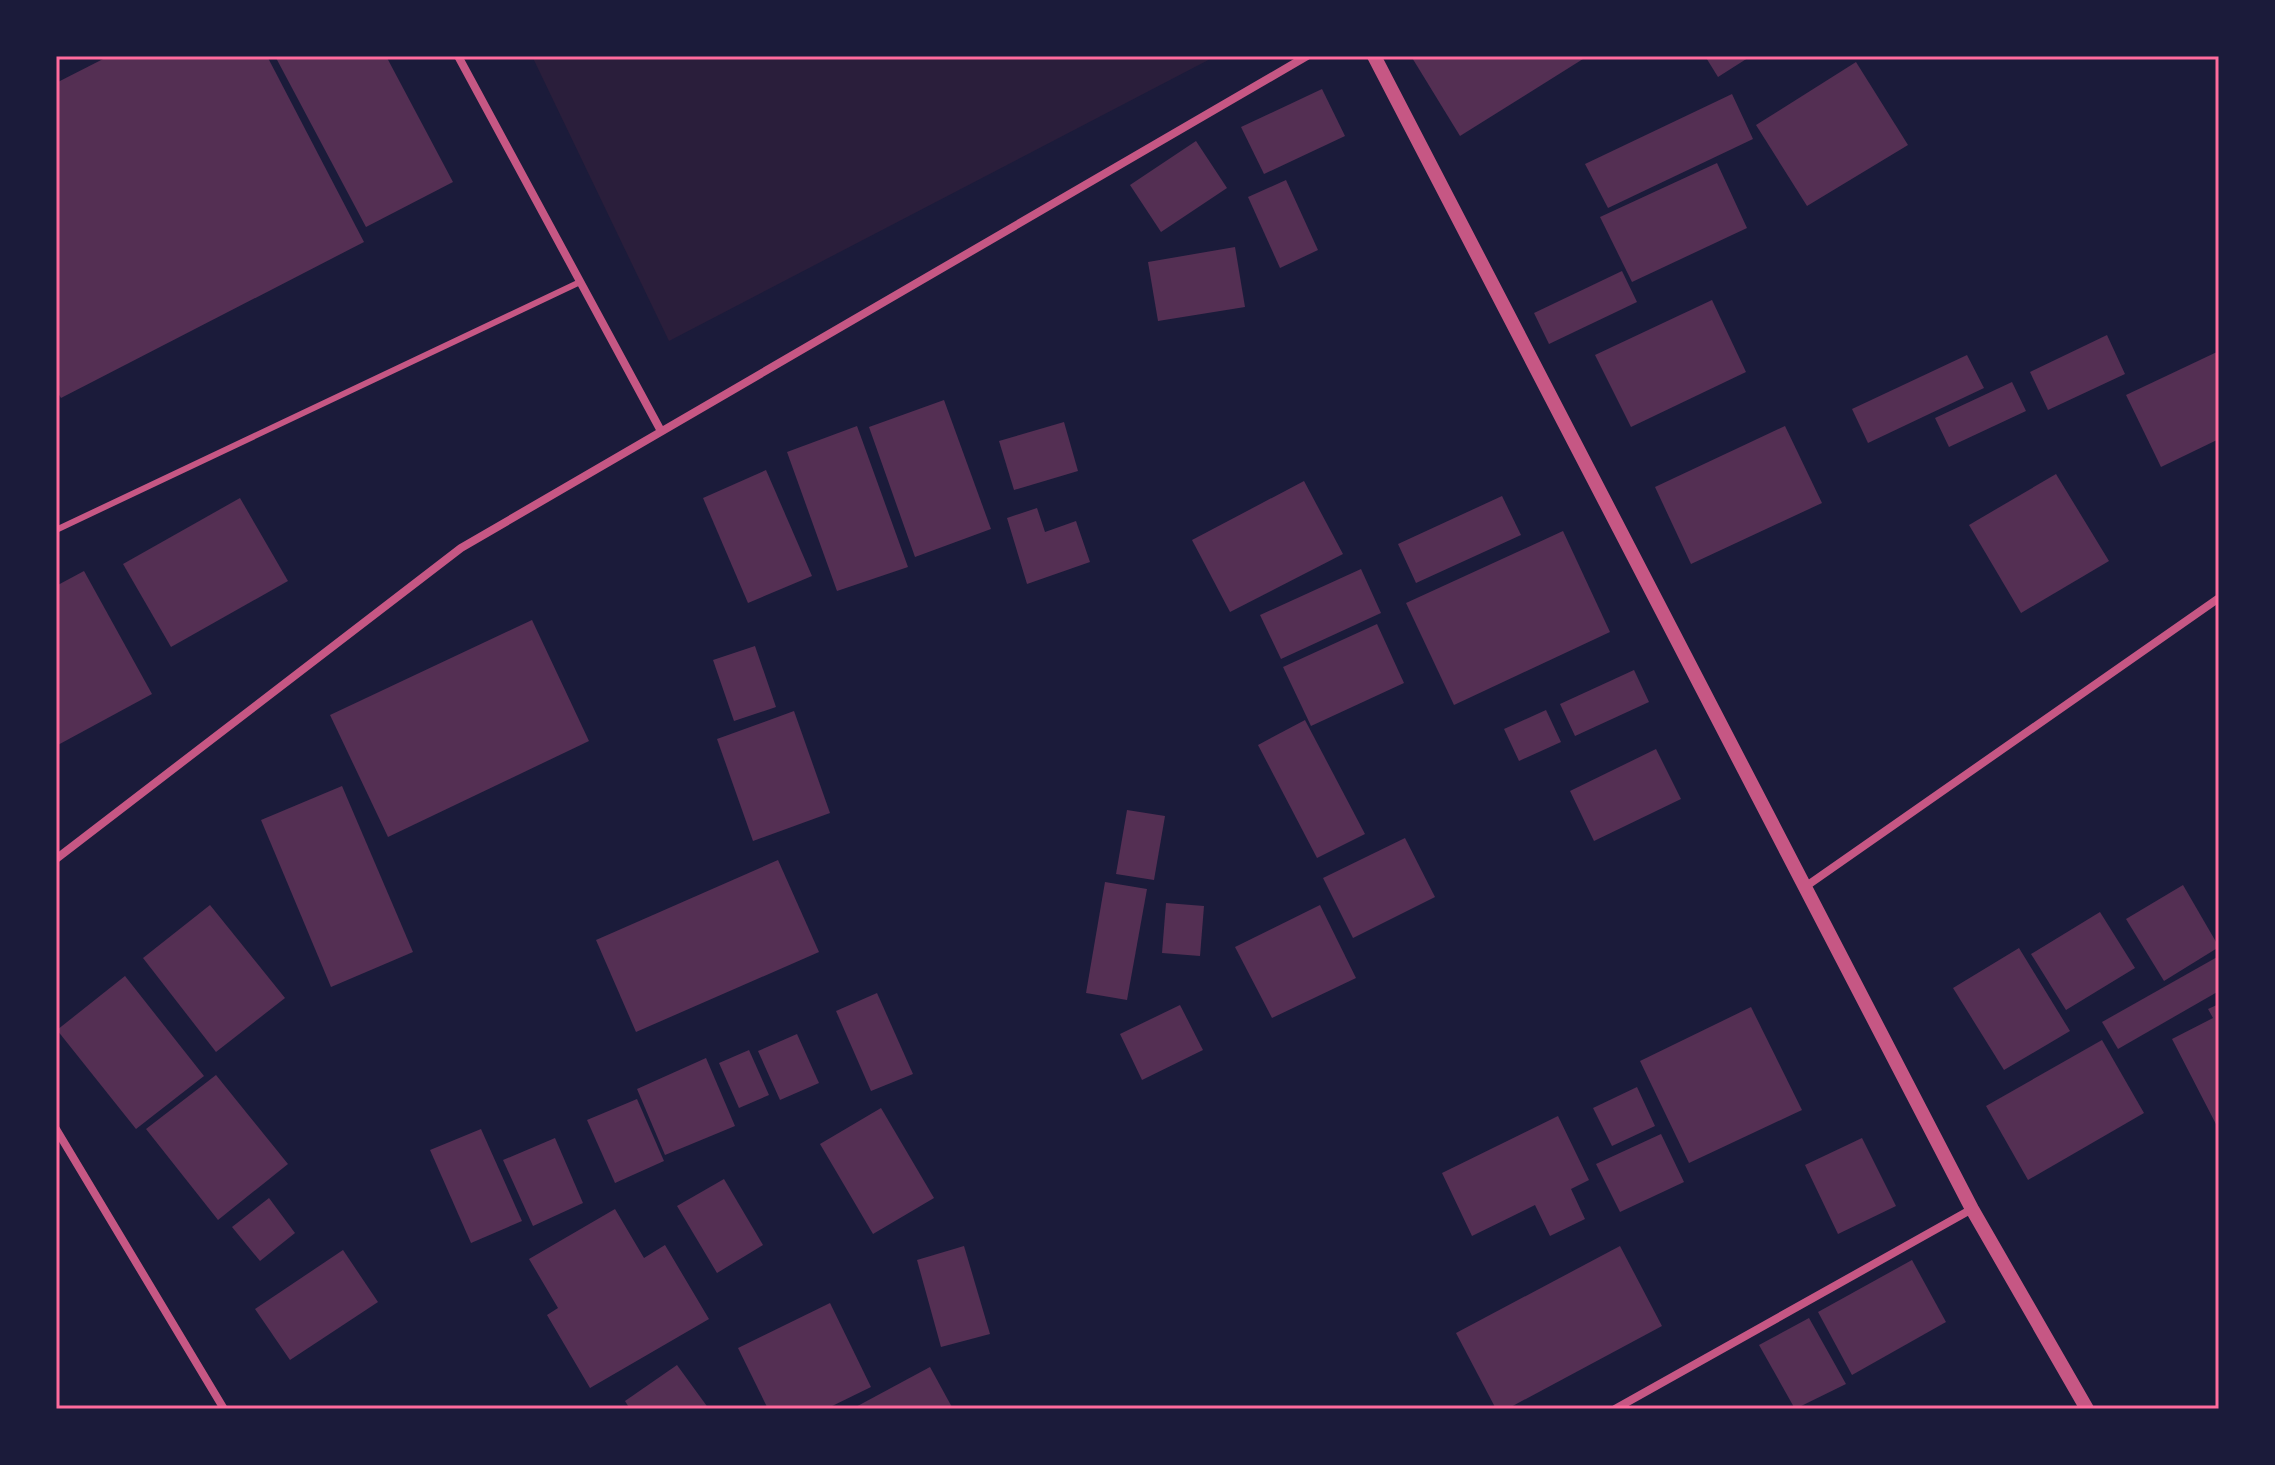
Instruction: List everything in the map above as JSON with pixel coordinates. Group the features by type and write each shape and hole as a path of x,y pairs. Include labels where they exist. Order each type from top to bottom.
{"street":[{"path":"458,56 661,431"},
{"path":"56,859 461,548 1307,56"},
{"path":"1374,56 1972,1209 2087,1409"},
{"path":"1805,887 2219,598"},
{"path":"56,1129 224,1409"},
{"path":"1615,1409 1972,1209"}],"lane":[{"path":"56,530 580,282"}],"shaded area":[{"path":"532,56 1216,56 669,341"}],"building":[{"path":"109,56 267,56 364,242 61,398 56,390 56,83"},
{"path":"275,56 386,56 453,182 366,227"},
{"path":"1411,56 1581,56 1583,59 1460,136"},
{"path":"1705,56 1751,56 1718,77"},
{"path":"1856,62 1908,145 1807,206 1756,125"},
{"path":"1322,89 1345,136 1264,174 1241,127"},
{"path":"1732,94 1753,139 1608,208 1585,164"},
{"path":"1196,141 1227,188 1161,232 1130,185"},
{"path":"1717,163 1747,228 1632,282 1600,217"},
{"path":"1286,180 1318,250 1280,268 1248,197"},
{"path":"1235,247 1245,307 1158,321 1148,262"},
{"path":"1622,271 1637,302 1549,344 1534,313"},
{"path":"1712,300 1746,372 1631,427 1595,355"},
{"path":"2107,335 2125,374 2048,410 2030,372"},
{"path":"2219,351 2219,439 2161,467 2126,395"},
{"path":"1967,355 1984,388 1868,443 1852,409"},
{"path":"2012,382 2026,411 1949,447 1935,418"},
{"path":"944,400 991,529 915,557 869,427"},
{"path":"1064,422 1078,471 1014,490 999,441"},
{"path":"857,426 908,567 837,591 787,452"},
{"path":"1785,426 1822,503 1691,564 1655,487"},
{"path":"766,470 812,576 748,603 703,498"},
{"path":"2056,474 2109,561 2021,613 1969,525"},
{"path":"1304,481 1343,554 1230,612 1192,540"},
{"path":"1502,496 1521,535 1416,583 1398,544"},
{"path":"240,498 288,581 171,647 123,564"},
{"path":"1037,508 1045,532 1076,521 1090,562 1027,584 1007,518"},
{"path":"1563,531 1610,632 1454,705 1406,603"},
{"path":"1361,569 1381,613 1281,659 1260,615"},
{"path":"84,571 152,694 56,746 56,586"},
{"path":"532,620 589,741 388,837 330,715"},
{"path":"1377,624 1404,683 1311,726 1283,667"},
{"path":"755,646 776,707 734,721 713,660"},
{"path":"1634,670 1649,702 1575,736 1560,704"},
{"path":"1546,710 1561,742 1519,761 1504,729"},
{"path":"794,711 830,813 753,841 717,739"},
{"path":"1305,720 1365,834 1317,858 1258,745"},
{"path":"1656,749 1681,799 1594,841 1570,791"},
{"path":"342,786 413,952 331,987 261,820"},
{"path":"1127,810 1165,816 1154,880 1116,874"},
{"path":"1405,838 1435,897 1353,938 1323,878"},
{"path":"778,860 819,952 636,1032 596,940"},
{"path":"1105,882 1147,889 1127,1000 1086,993"},
{"path":"2183,885 2219,947 2164,981 2126,919"},
{"path":"1166,903 1204,906 1200,956 1162,953"},
{"path":"210,905 285,998 216,1052 143,958"},
{"path":"1320,905 1356,978 1272,1018 1235,947"},
{"path":"2100,912 2135,968 2066,1010 2031,954"},
{"path":"2019,948 2070,1031 2004,1070 1953,988"},
{"path":"2219,956 2219,991 2118,1049 2102,1022"},
{"path":"125,976 204,1076 136,1129 57,1030"},
{"path":"877,993 913,1074 871,1091 836,1011"},
{"path":"2219,1004 2219,1130 2172,1039 2213,1018 2208,1009"},
{"path":"1180,1005 1203,1050 1142,1080 1120,1034"},
{"path":"1751,1007 1802,1110 1689,1163 1640,1061"},
{"path":"797,1034 819,1083 780,1100 758,1051"},
{"path":"2102,1040 2144,1113 2028,1180 1986,1106"},
{"path":"749,1050 769,1095 739,1108 719,1063"},
{"path":"706,1058 735,1126 665,1155 637,1089"},
{"path":"216,1075 288,1164 218,1220 146,1129"},
{"path":"1637,1087 1655,1126 1612,1146 1593,1108"},
{"path":"637,1099 664,1161 615,1183 587,1120"},
{"path":"881,1108 934,1198 873,1234 820,1144"},
{"path":"1558,1116 1589,1180 1571,1189 1585,1219 1550,1236 1535,1205 1472,1236 1442,1173"},
{"path":"481,1129 522,1221 471,1243 430,1150"},
{"path":"1661,1134 1684,1182 1620,1212 1596,1164"},
{"path":"555,1138 583,1203 533,1226 503,1160"},
{"path":"1862,1138 1896,1206 1838,1234 1805,1165"},
{"path":"724,1179 763,1245 717,1273 677,1206"},
{"path":"269,1198 295,1233 260,1261 232,1227"},
{"path":"615,1209 644,1258 665,1245 709,1319 590,1388 547,1315 558,1308 529,1259"},
{"path":"964,1246 990,1334 941,1347 917,1260"},
{"path":"1620,1246 1662,1326 1507,1409 1496,1409 1456,1333"},
{"path":"343,1250 378,1302 290,1360 255,1309"},
{"path":"1912,1260 1946,1322 1852,1375 1818,1312"},
{"path":"830,1303 871,1387 826,1409 768,1409 738,1348"},
{"path":"1809,1318 1846,1384 1795,1409 1759,1345"},
{"path":"677,1365 709,1409 630,1409 625,1401"},
{"path":"930,1367 953,1409 852,1409"}]}
